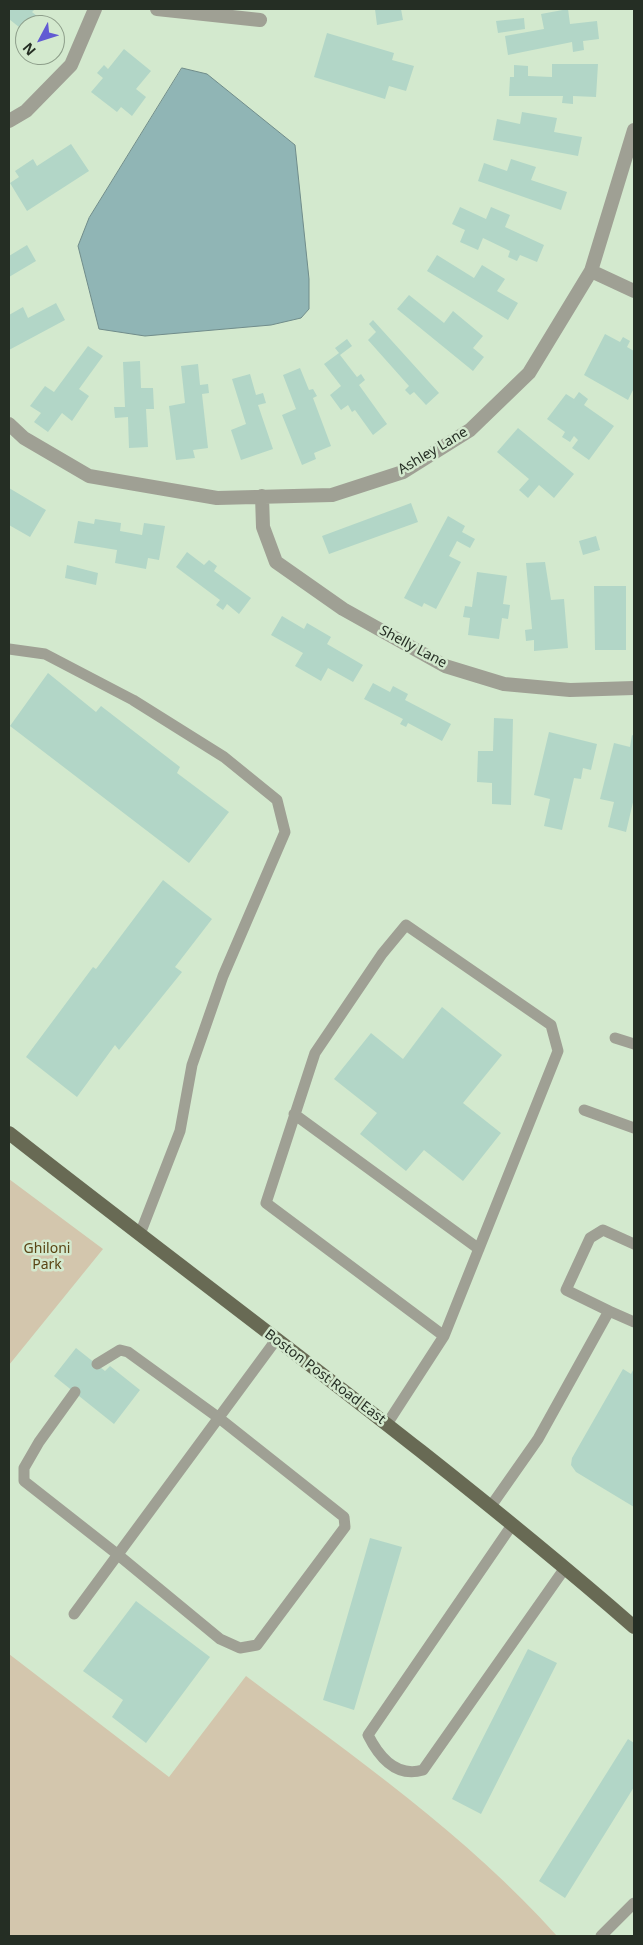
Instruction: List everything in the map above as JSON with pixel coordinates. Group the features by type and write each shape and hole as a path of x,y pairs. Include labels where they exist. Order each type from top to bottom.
{"main road":[{"name":"Boston Post Road East","path":"9,1133 491,1506 634,1627"}],"street":[{"path":"9,121 26,111 71,65 95,9"},
{"path":"157,9 260,20"},
{"name":"Ashley Lane","path":"9,424 24,438 88,476 217,498 332,495 402,472 470,430 529,373 591,271 634,130"},
{"path":"591,271 634,292"},
{"name":"Shelly Lane","path":"262,496 263,527 276,562 343,609 446,666 504,684 570,690 634,688"}],"lane":[{"path":"9,649 45,654 134,700 224,757 277,800 285,832 223,976 192,1065 180,1130 140,1234"},
{"path":"387,1424 444,1336 558,1051 551,1025 406,925 382,954 315,1053 266,1203 444,1336"},
{"path":"615,1038 634,1044"},
{"path":"584,1110 634,1128"},
{"path":"294,1114 479,1249"},
{"path":"634,1244 603,1230 590,1238 566,1290 634,1322"},
{"path":"491,1506 538,1439 609,1311"},
{"path":"74,1614 276,1340"},
{"path":"75,1392 39,1442 24,1468 24,1481 117,1554 220,1639 240,1648 257,1645 345,1527 344,1517 219,1418 128,1352 120,1350 97,1364"},
{"path":"512,1525 368,1735 375,1750 390,1765 414,1773 423,1770 565,1568"},
{"path":"601,1936 634,1903"}],"green space":[{"name":"Ghiloni Park","path":"9,1179 103,1249 9,1365"},
{"path":"9,1654 169,1777 246,1676 368,1767 448,1831 486,1864 557,1936 9,1936"}],"water":[{"path":"182,68 207,74 295,145 309,279 309,309 301,318 271,325 145,336 99,329 78,246 89,218"}],"building":[{"path":"9,9 35,9 32,12 36,15 15,15 15,24 9,19"},
{"path":"375,9 401,9 403,20 377,25"},
{"path":"568,9 570,24 597,21 599,39 583,41 584,50 573,52 572,42 508,55 505,36 544,29 541,14"},
{"path":"524,18 525,29 498,33 496,21"},
{"path":"327,33 394,53 392,60 414,66 406,91 389,86 385,99 314,77"},
{"path":"124,49 151,71 136,89 146,97 132,116 121,107 117,112 91,92 103,78 97,73 104,65 108,69"},
{"path":"552,64 598,64 596,97 573,96 573,104 562,103 563,96 509,96 510,77 514,77 514,65 528,66 528,76 552,77"},
{"path":"522,112 557,118 554,132 582,137 578,156 493,140 497,119 520,124"},
{"path":"71,144 89,171 27,211 10,183 19,177 15,171 33,159 37,166"},
{"path":"511,159 536,167 531,180 567,192 561,210 478,181 484,163 507,171"},
{"path":"460,207 486,219 491,207 510,215 505,227 544,245 537,262 520,255 517,261 508,257 510,251 483,238 478,250 460,242 465,230 452,224"},
{"path":"27,245 36,261 9,277 9,256"},
{"path":"437,255 474,278 482,265 505,279 497,291 518,303 508,320 427,271"},
{"path":"409,295 444,323 453,311 483,336 473,348 484,357 473,371 397,309"},
{"path":"56,303 65,320 9,350 9,315 23,307 28,318"},
{"path":"373,320 439,393 426,405 414,392 410,395 405,390 409,386 368,340 376,332 369,324"},
{"path":"605,334 620,342 623,337 630,341 627,347 634,351 634,388 628,400 584,375"},
{"path":"347,339 352,346 340,355 357,377 361,374 365,380 359,385 387,424 373,435 355,410 352,412 348,405 341,410 330,395 341,386 324,364 339,353 335,348"},
{"path":"88,346 103,356 79,389 89,396 72,421 62,413 48,432 34,422 41,413 30,406 45,386 54,392"},
{"path":"140,361 141,388 153,388 154,409 146,409 148,447 129,448 128,417 115,418 114,407 125,407 123,362"},
{"path":"198,364 200,385 208,384 209,393 202,394 208,448 193,450 195,458 176,460 169,406 185,403 181,366"},
{"path":"300,368 309,390 313,389 317,396 313,398 331,446 314,453 316,459 302,465 282,415 296,409 283,375"},
{"path":"250,374 256,395 263,393 266,403 258,405 273,449 241,460 231,430 246,424 232,379"},
{"path":"579,392 588,399 584,405 614,426 589,460 572,448 578,440 574,436 570,442 562,437 565,432 547,419 566,394 574,399"},
{"path":"518,428 574,474 554,498 539,485 528,498 519,490 529,479 497,452"},
{"path":"9,488 46,510 30,537 9,525"},
{"path":"411,503 418,522 329,554 322,536"},
{"path":"448,516 465,526 462,532 475,539 470,548 457,541 449,556 461,562 436,609 424,603 422,607 404,598"},
{"path":"95,519 121,523 120,531 142,535 144,523 165,526 159,560 148,558 146,569 115,563 117,550 74,543 78,521 94,524"},
{"path":"596,536 600,550 583,555 579,541"},
{"path":"187,552 204,565 209,560 217,566 214,571 251,598 239,614 227,604 223,610 216,605 220,600 176,567"},
{"path":"545,562 551,600 564,599 568,648 534,651 534,640 526,641 525,630 532,629 526,563"},
{"path":"67,565 98,573 96,585 65,578"},
{"path":"477,572 507,576 503,604 510,605 508,619 502,618 499,639 468,635 470,618 463,617 465,606 472,607"},
{"path":"594,586 626,586 626,650 595,650"},
{"path":"282,616 304,629 307,623 331,637 327,644 363,665 353,682 328,668 321,681 295,666 303,653 271,635"},
{"path":"48,673 96,712 101,706 180,767 177,773 229,812 189,863 10,726"},
{"path":"373,683 390,692 393,686 408,694 405,700 451,724 442,741 408,723 406,727 400,724 403,719 364,699"},
{"path":"494,718 513,719 511,805 492,804 492,783 477,782 478,751 493,751"},
{"path":"549,732 597,744 591,770 583,768 581,779 574,778 562,830 544,826 550,799 534,795"},
{"path":"632,735 634,736 634,798 626,832 608,827 614,802 600,799 614,743 630,747"},
{"path":"163,880 212,919 175,967 182,972 119,1050 115,1045 77,1097 26,1057 93,967 96,969"},
{"path":"442,1007 502,1055 463,1103 501,1133 463,1181 424,1150 406,1171 360,1134 377,1113 334,1079 371,1033 403,1059"},
{"path":"76,1348 105,1371 110,1366 140,1390 114,1424 54,1376"},
{"path":"634,1368 634,1507 576,1472 571,1465 572,1458 623,1369 631,1374"},
{"path":"370,1538 402,1547 354,1710 323,1700"},
{"path":"136,1601 210,1657 146,1743 112,1717 123,1700 83,1671"},
{"path":"528,1649 557,1663 481,1814 452,1799"},
{"path":"628,1739 634,1743 634,1787 565,1898 539,1881"}]}
